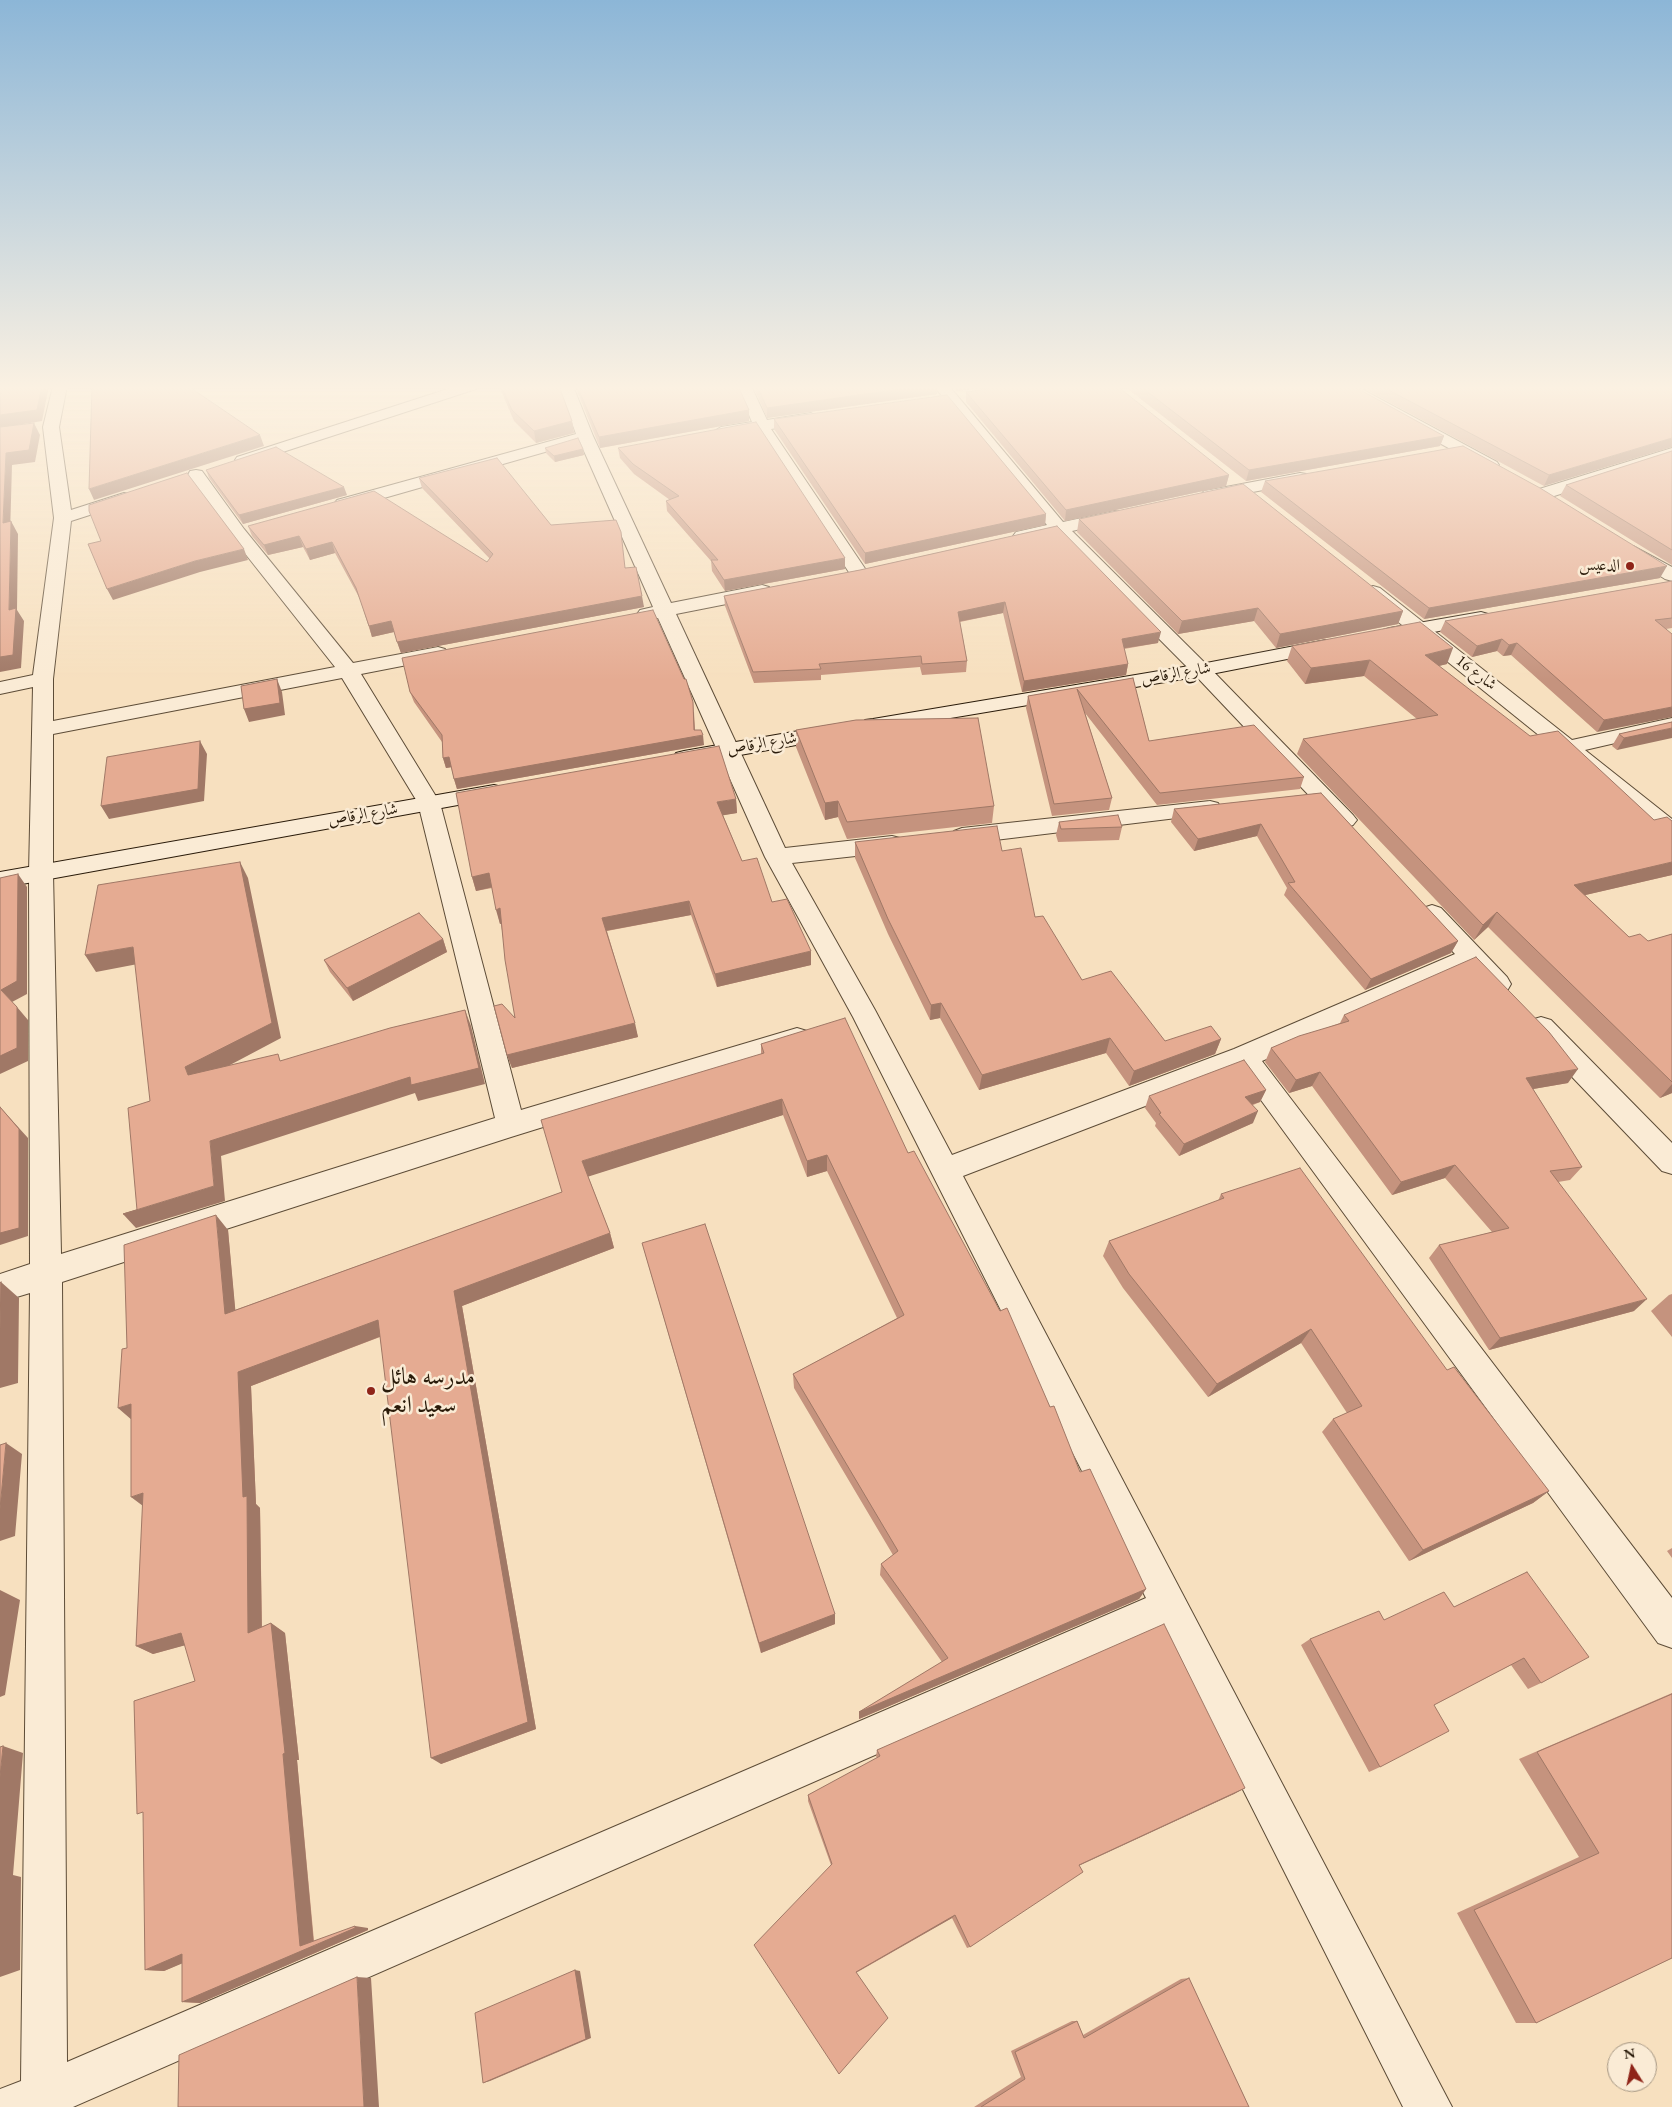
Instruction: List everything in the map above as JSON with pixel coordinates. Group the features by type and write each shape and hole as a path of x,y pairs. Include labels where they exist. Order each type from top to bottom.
{"street":[{"path":"55,484 63,518 43,679 42,730 41,873 46,1273 34,2103 1168,1607"},
{"path":"212,484 348,670 429,803 510,1125"},
{"path":"332,507 413,484"},
{"path":"613,484 665,610 777,857 841,1024 944,1171 1428,2107"},
{"path":"801,484 859,572"},
{"path":"1022,484 1058,528 1201,670 1361,838"},
{"path":"1237,484 1266,507"},
{"path":"1194,499 1268,484"},
{"path":"1542,494 1572,484"},
{"path":"1526,485 1558,504"},
{"path":"63,518 139,493"},
{"path":"1001,540 1136,511"},
{"path":"1623,544 1672,575"},
{"path":"840,576 878,568"},
{"name":"شارع 16","path":"1358,580 1672,831"},
{"path":"626,618 781,588"},
{"path":"1372,638 1497,615"},
{"name":"شارع الرقاص","path":"660,762 1201,670 1344,643"},
{"path":"42,730 454,650"},
{"path":"0,688 43,679"},
{"path":"1569,747 1672,724"},
{"name":"شارع الرقاص","path":"0,880 516,788"},
{"path":"1292,799 1322,795"},
{"path":"945,838 1232,806"},
{"path":"777,857 915,842"},
{"path":"1413,894 1520,1007 1672,1162"},
{"path":"944,1171 1244,1057 1472,957"},
{"path":"0,1288 510,1125 841,1024"},
{"path":"1244,1057 1672,1629"}],"building":[{"path":"0,484 5,484 3,523 11,521 9,610 16,608 13,655 0,657"},
{"path":"89,484 104,484 89,489"},
{"path":"152,484 195,484 244,549 195,561 107,589 88,544 101,541 89,511 89,505"},
{"path":"217,484 339,484 344,487 239,515"},
{"path":"425,484 518,484 551,525 616,520 621,532 625,568 636,567 642,596 397,642 391,621 369,626 356,588 332,542 306,549 299,536 264,545 248,526 374,491 487,562 493,554"},
{"path":"662,484 797,484 845,558 724,580 711,560 718,560 666,501 679,496"},
{"path":"818,484 1021,484 1046,514 865,553"},
{"path":"1044,484 1186,484 1066,510"},
{"path":"1243,484 1403,611 1280,634 1258,608 1182,621 1079,519"},
{"path":"1269,484 1533,484 1667,566 1429,608"},
{"path":"1672,484 1672,550 1566,485"},
{"path":"1057,526 1161,632 1122,639 1128,664 1024,681 1005,602 958,612 967,661 922,664 921,656 819,664 821,669 753,672 724,596 860,570"},
{"path":"1672,581 1672,618 1655,620 1672,634 1672,707 1604,720 1517,643 1509,645 1502,639 1477,646 1445,621"},
{"path":"653,610 684,679 686,679 693,702 694,730 701,730 703,735 454,779 449,757 443,758 442,735 410,692 402,658"},
{"path":"1420,622 1453,648 1425,655 1530,736 1558,731 1654,820 1667,817 1672,821 1672,862 1574,885 1629,937 1640,934 1648,941 1672,934 1672,1082 1497,912 1483,925 1303,739 1438,715 1370,660 1311,668 1292,646"},
{"path":"1133,678 1149,741 1254,725 1304,777 1160,793 1077,689 1112,798 1054,804 1028,696"},
{"path":"277,679 280,703 244,709 241,686"},
{"path":"978,718 994,806 847,822 838,801 825,803 796,730 856,720"},
{"path":"1672,722 1672,728 1624,738 1619,734"},
{"path":"200,741 198,789 101,806 107,757"},
{"path":"719,746 736,799 717,802 742,861 757,858 772,902 787,899 811,951 715,974 689,901 602,918 635,1023 507,1055 494,1006 502,1004 515,1018 505,960 500,908 496,910 489,873 472,877 456,793"},
{"path":"1321,793 1458,941 1371,979 1288,883 1295,882 1261,824 1198,839 1174,809"},
{"path":"1118,815 1122,827 1061,829 1059,822"},
{"path":"997,826 1002,851 1021,848 1035,917 1043,916 1082,980 1111,971 1165,1041 1211,1026 1221,1039 1134,1071 1110,1038 982,1075 941,1003 931,1005 888,919 855,842"},
{"path":"240,862 272,1023 185,1067 188,1075 278,1054 280,1061 390,1028 465,1010 479,1068 411,1085 410,1077 210,1141 214,1186 137,1210 128,1108 150,1101 133,947 85,955 98,885"},
{"path":"18,874 17,981 1,990 17,1007 17,1048 0,1056 0,878"},
{"path":"419,913 443,939 347,988 324,960"},
{"path":"1476,957 1549,1032 1578,1069 1526,1078 1582,1167 1550,1171 1647,1299 1500,1338 1439,1245 1509,1228 1455,1165 1401,1182 1320,1072 1296,1080 1271,1048 1299,1036 1349,1021 1344,1015"},
{"path":"845,1018 908,1153 914,1151 1000,1311 1007,1308 1050,1407 1054,1406 1080,1472 1090,1469 1146,1589 859,1712 948,1658 881,1564 898,1551 793,1374 904,1315 827,1155 807,1161 782,1099 582,1161 610,1233 454,1291 528,1722 431,1758 378,1320 238,1372 243,1497 247,1496 248,1633 271,1623 285,1753 283,1754 300,1946 355,1926 355,1928 182,2002 182,1954 145,1970 143,1812 137,1814 134,1701 195,1681 181,1633 136,1646 143,1493 131,1497 131,1404 118,1408 122,1349 127,1348 124,1245 216,1215 225,1314 562,1192 541,1120 764,1053 761,1044"},
{"path":"1244,1060 1266,1090 1245,1097 1258,1111 1184,1144 1159,1114 1161,1113 1149,1096"},
{"path":"0,1107 19,1129 19,1228 0,1233"},
{"path":"1300,1168 1447,1370 1454,1367 1549,1491 1423,1550 1333,1419 1362,1406 1311,1329 1217,1384 1129,1274 1109,1241 1224,1198 1221,1194"},
{"path":"705,1224 835,1614 759,1643 642,1243"},
{"path":"1,1282 0,1329 0,1283"},
{"path":"6,1443 0,1509 0,1445"},
{"path":"1527,1572 1589,1657 1541,1683 1524,1658 1434,1705 1449,1731 1380,1767 1310,1639 1379,1611 1384,1620 1444,1592 1454,1607"},
{"path":"1164,1624 1245,1788 1079,1865 1083,1872 970,1947 955,1915 856,1972 888,2018 839,2074 754,1945 832,1864 808,1795 880,1756 877,1750"},
{"path":"1672,1694 1672,1958 1536,2023 1474,1910 1599,1853 1537,1752"},
{"path":"3,1746 0,1777 0,1747"},
{"path":"575,1970 586,2039 483,2083 475,2013"},
{"path":"357,1977 364,2107 178,2107 179,2055"},
{"path":"1189,1978 1249,2107 981,2107 1025,2079 1015,2052 1077,2021 1084,2038"}],"place":[{"name":"الدعيس","path":"1630,566"},
{"name":"مدرسه هائل سعيد انعم","path":"371,1391"}]}
